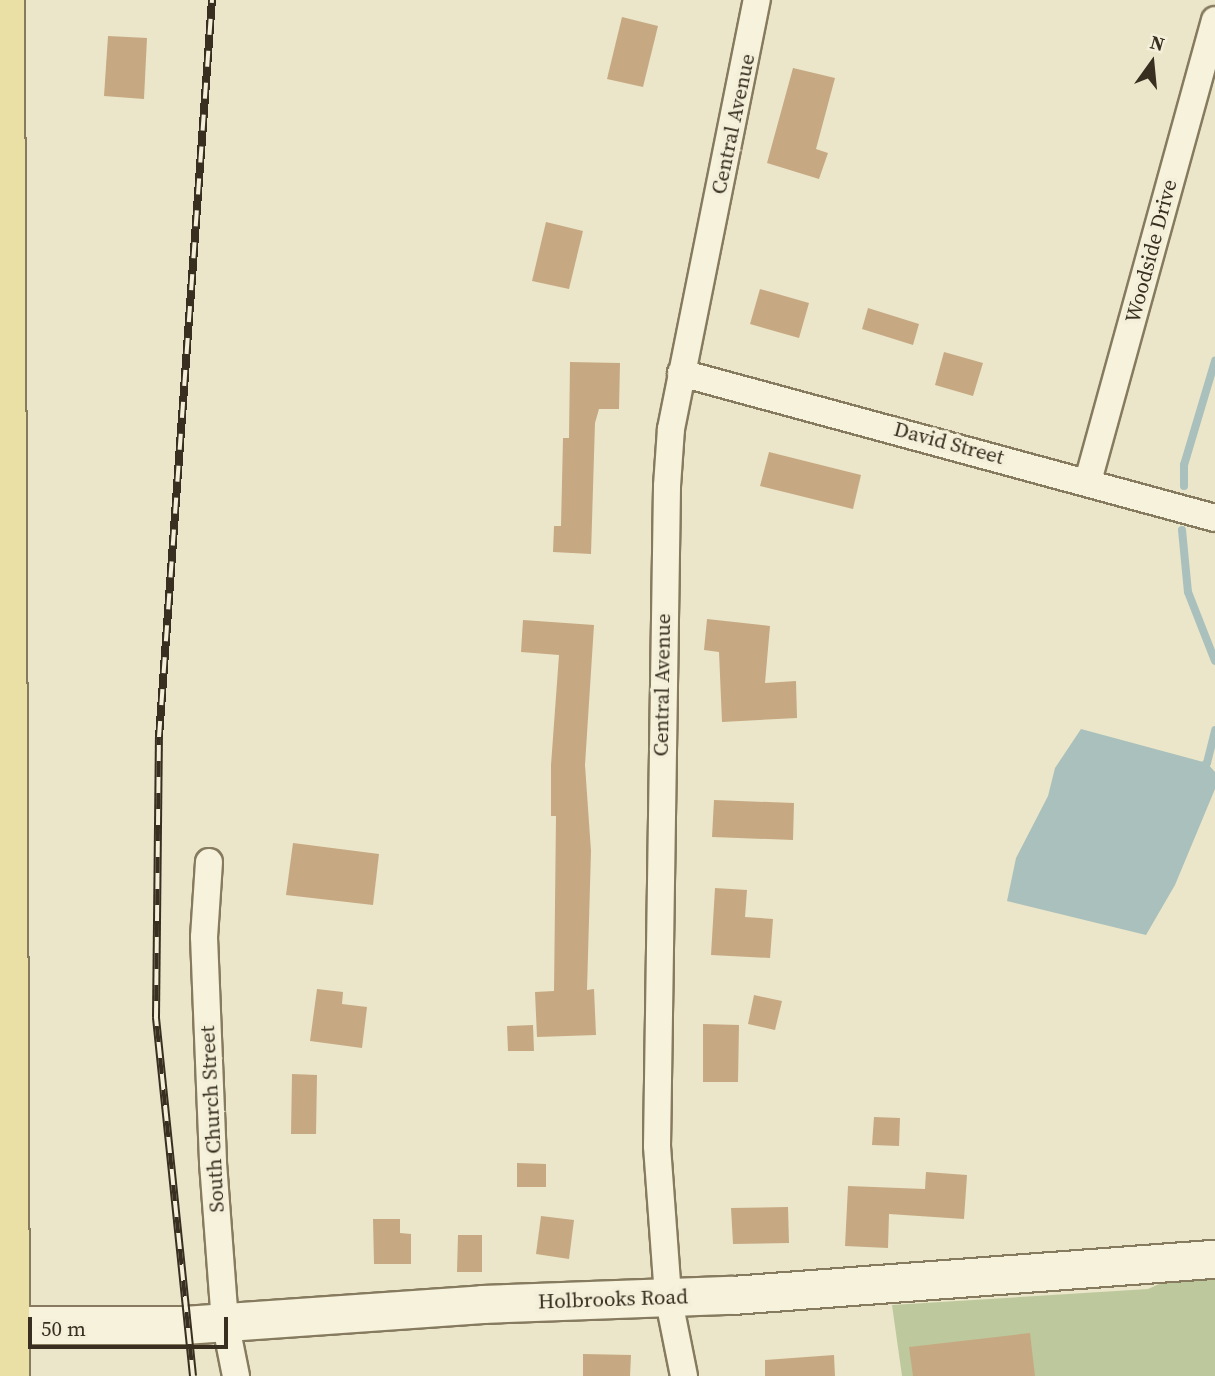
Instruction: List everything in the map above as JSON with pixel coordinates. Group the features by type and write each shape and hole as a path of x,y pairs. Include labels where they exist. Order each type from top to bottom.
{"main road":[{"path":"5,0 5,1325 10,1376"}],"street":[{"name":"Central Avenue","path":"684,1376 668,1296 657,1146 656,972 667,486 681,373 757,0"},
{"name":"Woodside Drive","path":"1088,481 1215,20"},
{"name":"David Street","path":"681,373 1215,517"},
{"name":"South Church Street","path":"209,862 204,937 225,1321 236,1376"},
{"name":"Holbrooks Road","path":"5,1325 225,1321 668,1296 1215,1259"}],"green space":[{"path":"1179,1275 1215,1277 1215,1376 902,1376 892,1305 1148,1289"}],"water":[{"path":"1081,729 1207,763 1215,772 1215,789 1175,885 1146,935 1007,901 1016,858 1048,796 1055,768"}],"building":[{"path":"622,17 658,26 643,87 607,79"},
{"path":"108,36 147,38 144,99 104,96"},
{"path":"793,68 835,78 816,149 828,153 819,179 767,163"},
{"path":"546,222 583,231 569,289 532,281"},
{"path":"760,289 809,303 799,338 750,324"},
{"path":"868,308 919,324 913,345 862,329"},
{"path":"944,352 983,363 973,396 935,385"},
{"path":"570,362 620,363 619,409 599,409 595,423 591,554 553,552 554,526 561,526 563,438 569,438"},
{"path":"769,452 861,475 853,509 760,486"},
{"path":"707,619 770,626 765,683 796,681 797,718 722,722 719,652 704,650"},
{"path":"523,620 594,625 585,765 591,851 587,990 594,989 596,1035 537,1037 535,992 554,991 556,816 551,816 551,765 559,655 521,652"},
{"path":"714,800 794,803 793,840 712,837"},
{"path":"293,843 379,854 373,905 286,895"},
{"path":"715,888 747,890 745,917 773,919 770,958 711,955"},
{"path":"317,989 343,992 342,1004 367,1007 362,1048 310,1041"},
{"path":"754,995 782,1001 775,1030 748,1024"},
{"path":"703,1024 739,1025 738,1082 703,1082"},
{"path":"533,1025 534,1051 508,1051 507,1026"},
{"path":"292,1074 317,1075 316,1134 291,1134"},
{"path":"874,1117 900,1118 899,1146 872,1145"},
{"path":"517,1163 546,1164 546,1187 517,1187"},
{"path":"926,1172 967,1175 964,1219 889,1214 888,1248 845,1246 848,1186 925,1189"},
{"path":"788,1207 789,1243 733,1244 731,1208"},
{"path":"541,1216 574,1220 569,1259 536,1254"},
{"path":"373,1219 400,1219 400,1233 411,1234 411,1264 374,1264"},
{"path":"458,1235 482,1235 482,1272 457,1272"},
{"path":"1030,1333 1035,1376 913,1376 909,1347"},
{"path":"583,1354 631,1355 630,1376 583,1376"},
{"path":"834,1355 835,1376 765,1376 765,1360"}],"waterway":[{"path":"1184,486 1184,465 1215,361"},
{"path":"1182,530 1188,592 1215,661"},
{"path":"1200,769 1207,763 1215,730"}],"railway":[{"path":"193,1376 156,1017 159,737 212,0"}]}
